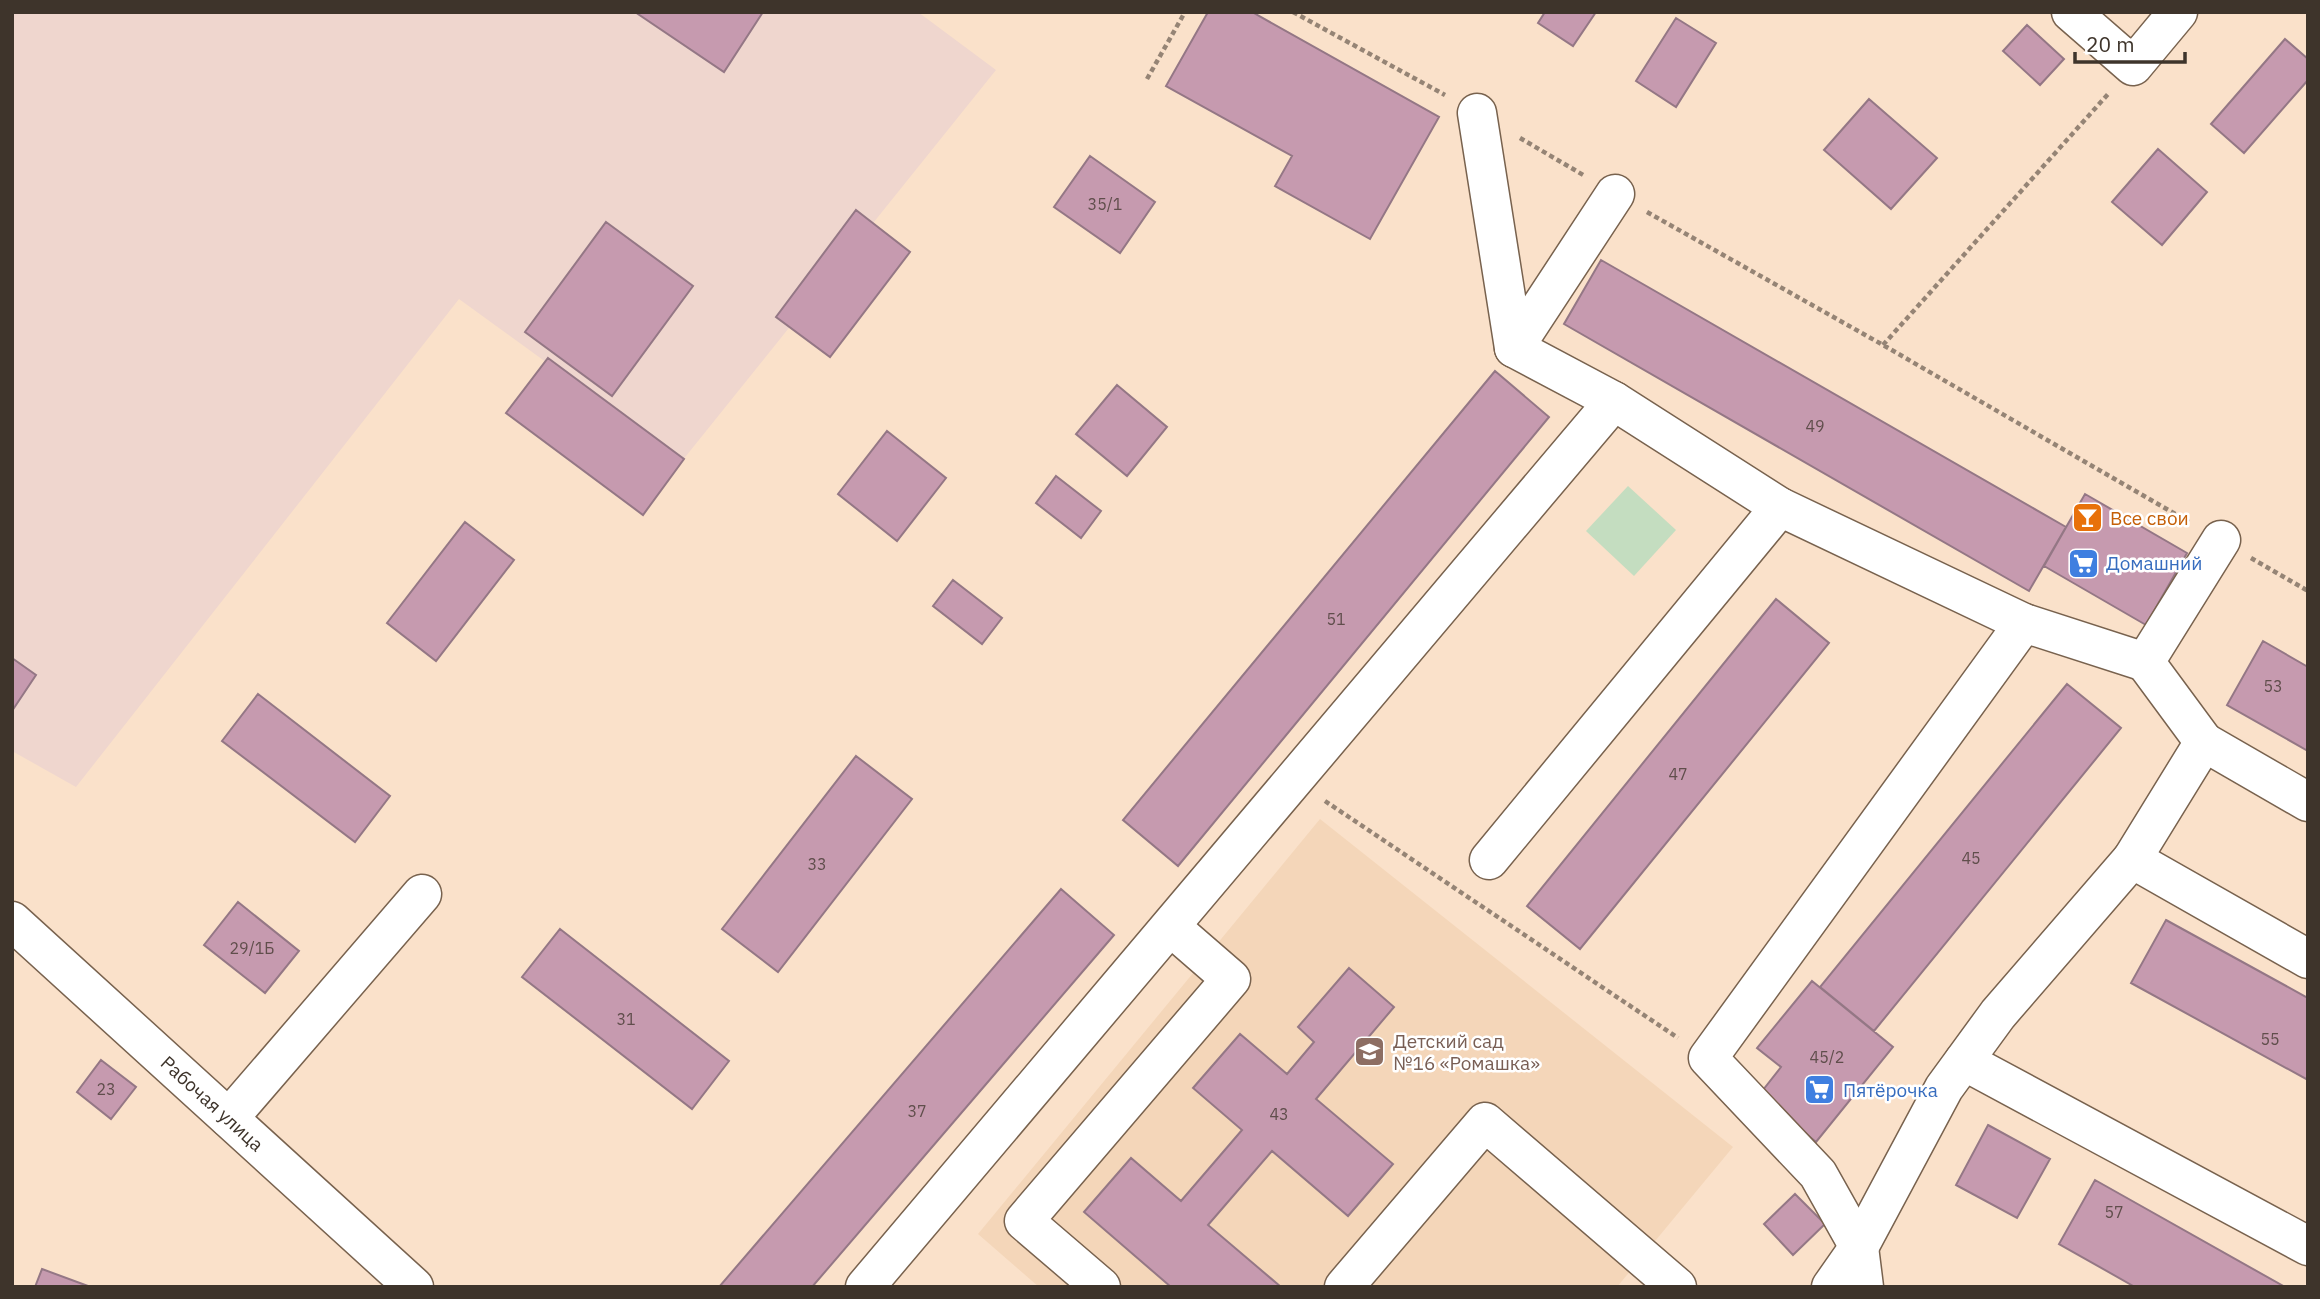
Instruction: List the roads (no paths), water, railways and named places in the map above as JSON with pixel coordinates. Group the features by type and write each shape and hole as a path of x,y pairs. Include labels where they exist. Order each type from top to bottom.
{"street":[{"path":"2071,12 2133,66 2178,12"},
{"path":"1478,113 1514,348"},
{"path":"1514,348 1615,194"},
{"path":"1514,348 1614,401 1780,507 2024,623 2145,662 2204,741 2308,802"},
{"path":"865,1287 1614,401"},
{"path":"1489,860 1780,507"},
{"path":"2145,662 2221,540"},
{"path":"1864,1287 1859,1247 1818,1174 1708,1058 2024,623"},
{"path":"1831,1287 1859,1247 1944,1088 1998,1014 2132,859 2204,741"},
{"path":"2132,859 2308,959"},
{"path":"229,1118 422,894"},
{"name":"Рабочая улица","path":"12,921 414,1287"},
{"path":"1101,1287 1024,1221 1231,979 1171,927"},
{"path":"1964,1061 2308,1246"},
{"path":"1344,1287 1485,1122 1678,1287"}],"place":[{"name":"Все свои","path":"2087,518"},
{"name":"Домашний","path":"2083,563"},
{"name":"Детский сад №16 «Ромашка»","path":"1370,1052"},
{"name":"Пятёрочка","path":"1820,1090"}]}
